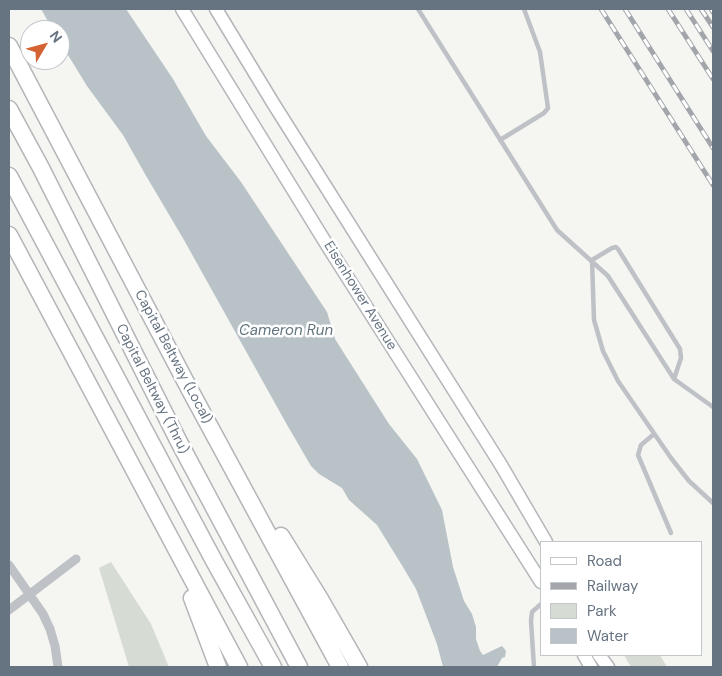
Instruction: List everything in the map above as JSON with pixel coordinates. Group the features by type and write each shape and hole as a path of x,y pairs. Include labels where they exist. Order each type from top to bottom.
{"highway":[{"name":"Capital Beltway (Local)","path":"9,46 191,392 340,667"},
{"name":"Capital Beltway (Thru)","path":"9,108 179,442 299,667"},
{"name":"Capital Beltway (Thru)","path":"9,176 213,559 273,667"},
{"path":"9,235 239,667"},
{"path":"191,392 320,600 359,667"},
{"path":"161,522 218,667"}],"main road":[{"name":"Eisenhower Avenue","path":"182,9 322,237 540,580"},
{"path":"216,9 268,96 501,465 545,541"},
{"path":"600,656 608,667"},
{"path":"607,656 613,667"}],"street":[{"path":"9,610 76,559"},
{"path":"9,565 43,614 55,646 58,667"}],"lane":[{"path":"418,9 557,230 568,242 592,260 608,276 674,379 713,407"},
{"path":"500,140 545,112 548,108 540,52 524,9"},
{"path":"592,260 616,247 680,349 681,358 674,379"},
{"path":"592,260 594,320 603,351 614,374 654,434 689,481 713,503"},
{"path":"654,434 641,446 638,455 671,533"},
{"path":"534,667 531,620 532,612 540,605"}],"green space":[{"path":"111,562 151,624 169,667 129,667 99,568"},
{"path":"625,656 661,656 667,667 631,667"}],"water":[{"name":"Cameron Run","path":"41,9 126,9 173,79 206,136 241,182 327,312 335,339 389,424 417,459 442,510 453,567 464,601 472,614 480,651 483,655 502,646 506,651 505,657 502,658 497,667 443,667 437,644 416,589 403,567 377,525 349,500 342,488 319,474 311,466 123,135 87,86 70,58 70,20 47,20"}],"railway":[{"path":"601,9 713,185"},
{"path":"625,9 713,148"},
{"path":"668,9 713,79"},
{"path":"686,9 713,51"},
{"path":"701,9 713,27"}]}
